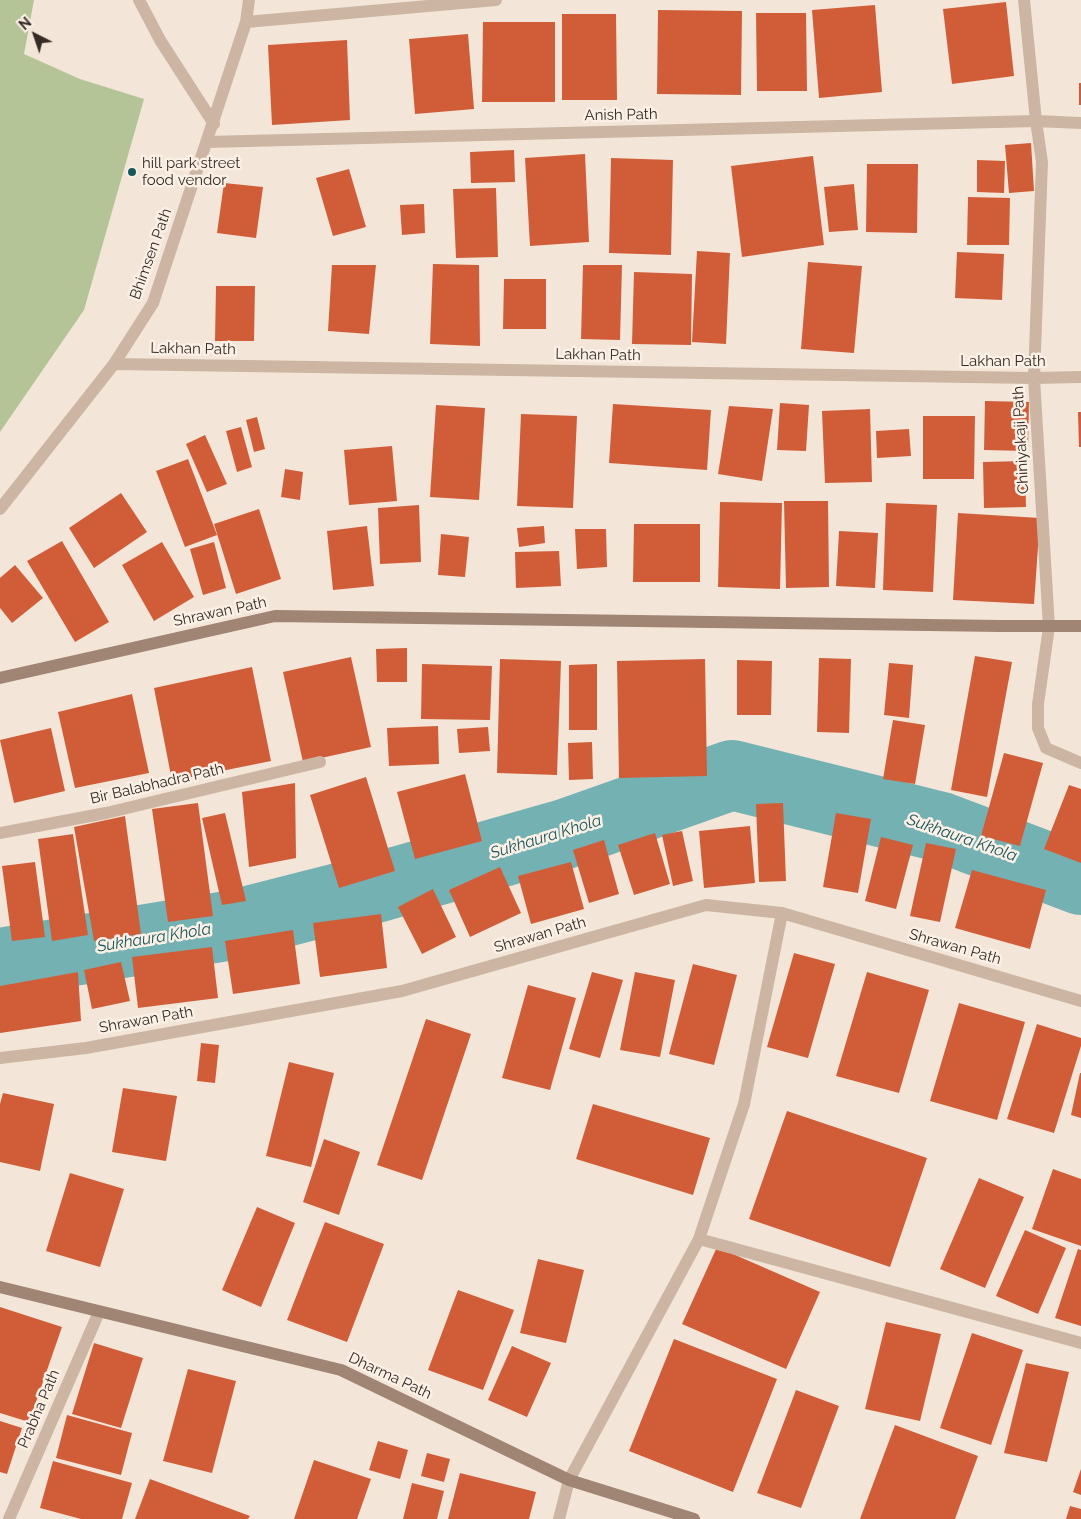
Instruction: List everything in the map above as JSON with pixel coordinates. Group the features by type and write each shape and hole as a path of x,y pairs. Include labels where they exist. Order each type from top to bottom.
{"street":[{"path":"139,0 160,40 214,124"},
{"name":"Bhimsen Path","path":"0,509 114,364 153,303 214,124 246,22 249,0"},
{"path":"246,22 496,0"},
{"name":"Chiniyakaji Path","path":"1024,0 1042,162 1034,378 1049,627 1038,704 1038,728 1046,748 1081,764"},
{"name":"Anish Path","path":"208,142 1036,121 1081,122"},
{"name":"Lakhan Path","path":"114,364 1034,378 1081,377"},
{"name":"Shrawan Path","path":"0,678 275,616 1081,626"},
{"name":"Bir Balabhadra Path","path":"0,833 106,813 320,762"},
{"name":"Shrawan Path","path":"0,1058 86,1048 402,991 706,905 782,913 1081,1001"},
{"path":"559,1519 569,1480 699,1239 744,1104 782,913"},
{"path":"699,1239 1081,1343"},
{"name":"Dharma Path","path":"0,1287 341,1370 569,1480 694,1519"},
{"name":"Prabha Path","path":"9,1519 99,1312"}],"green space":[{"path":"0,0 34,0 24,54 80,79 144,99 84,310 0,432"}],"building":[{"path":"1006,2 1014,76 952,84 943,9"},
{"path":"875,5 882,92 819,98 812,10"},
{"path":"658,10 742,11 741,95 657,94"},
{"path":"756,13 806,13 807,91 757,91"},
{"path":"562,14 616,14 617,100 562,100"},
{"path":"483,22 555,22 555,102 482,102"},
{"path":"468,34 474,109 415,114 409,39"},
{"path":"347,40 350,120 272,125 268,45"},
{"path":"1079,83 1081,83 1081,105 1079,105"},
{"path":"1031,143 1034,191 1009,193 1005,145"},
{"path":"514,150 515,182 471,183 470,152"},
{"path":"585,154 589,242 530,246 525,158"},
{"path":"813,156 824,245 742,257 731,166"},
{"path":"611,158 673,160 671,255 609,253"},
{"path":"977,160 1005,161 1004,193 977,192"},
{"path":"867,164 918,164 917,233 866,232"},
{"path":"349,169 366,227 333,236 316,178"},
{"path":"224,183 263,187 256,238 217,233"},
{"path":"854,184 858,230 829,232 824,187"},
{"path":"496,188 498,257 456,258 453,189"},
{"path":"968,197 1010,198 1009,245 967,245"},
{"path":"424,204 425,233 402,235 400,205"},
{"path":"697,251 730,253 726,344 692,342"},
{"path":"957,252 1004,254 1002,300 955,298"},
{"path":"808,262 862,266 854,353 801,349"},
{"path":"433,264 479,265 480,346 430,344"},
{"path":"332,265 376,265 369,334 328,331"},
{"path":"583,265 622,265 620,340 581,339"},
{"path":"634,272 692,274 691,345 632,344"},
{"path":"504,279 546,279 546,329 503,329"},
{"path":"216,286 255,286 254,341 215,341"},
{"path":"985,401 1029,402 1028,451 984,450"},
{"path":"780,403 809,405 806,451 777,450"},
{"path":"613,404 711,410 707,470 609,463"},
{"path":"436,405 485,408 479,500 430,497"},
{"path":"729,406 773,409 762,481 718,474"},
{"path":"870,409 872,482 825,483 822,411"},
{"path":"1078,412 1081,412 1081,447 1079,447"},
{"path":"521,414 577,416 573,508 517,506"},
{"path":"923,416 975,416 974,479 923,479"},
{"path":"257,417 265,449 254,452 246,420"},
{"path":"241,427 252,467 237,472 226,431"},
{"path":"909,429 911,456 877,458 876,431"},
{"path":"205,435 227,484 207,492 186,444"},
{"path":"392,446 397,501 349,505 344,450"},
{"path":"188,459 217,535 185,547 156,471"},
{"path":"1025,461 1026,507 984,508 983,462"},
{"path":"285,469 303,472 300,500 281,497"},
{"path":"121,493 147,532 94,568 69,528"},
{"path":"784,501 828,501 829,587 786,588"},
{"path":"720,502 782,503 780,589 718,587"},
{"path":"886,503 937,505 933,592 883,590"},
{"path":"419,505 421,562 380,564 378,508"},
{"path":"259,509 281,579 236,594 214,524"},
{"path":"958,513 1040,518 1034,604 953,600"},
{"path":"634,524 700,524 700,582 633,582"},
{"path":"367,526 374,586 333,590 327,531"},
{"path":"544,526 545,543 519,547 517,528"},
{"path":"575,529 606,529 607,567 577,569"},
{"path":"839,531 878,533 875,588 836,586"},
{"path":"441,534 469,537 465,577 438,575"},
{"path":"62,541 109,622 75,642 27,561"},
{"path":"162,542 194,597 154,621 122,565"},
{"path":"214,542 226,588 203,595 190,549"},
{"path":"559,551 561,586 516,588 515,552"},
{"path":"15,565 43,598 12,623 0,608 0,578"},
{"path":"407,648 407,682 377,682 376,649"},
{"path":"975,656 1012,662 987,797 951,790"},
{"path":"351,657 371,747 303,762 283,672"},
{"path":"819,658 851,659 849,733 817,732"},
{"path":"500,659 561,661 557,775 497,773"},
{"path":"705,659 707,776 619,778 617,661"},
{"path":"737,660 772,661 771,715 737,715"},
{"path":"889,663 913,665 909,718 884,715"},
{"path":"422,664 492,666 490,720 421,719"},
{"path":"597,664 597,730 569,730 569,665"},
{"path":"252,667 271,761 172,781 154,688"},
{"path":"132,694 149,773 75,788 58,712"},
{"path":"893,720 925,725 915,784 883,779"},
{"path":"438,726 439,764 389,766 387,728"},
{"path":"488,727 490,751 459,753 457,729"},
{"path":"51,728 65,791 14,803 0,740"},
{"path":"592,742 593,779 569,780 568,743"},
{"path":"1004,753 1043,763 1020,846 981,836"},
{"path":"465,774 482,841 415,859 397,792"},
{"path":"366,777 395,871 339,888 310,795"},
{"path":"295,783 296,858 249,867 242,792"},
{"path":"1069,785 1081,789 1081,863 1044,849"},
{"path":"198,803 213,916 168,922 152,809"},
{"path":"783,803 786,881 759,882 756,804"},
{"path":"225,813 246,901 222,905 202,818"},
{"path":"836,813 871,819 858,893 823,887"},
{"path":"125,816 141,934 94,941 74,827"},
{"path":"750,826 755,883 704,888 699,831"},
{"path":"682,831 693,881 673,886 662,835"},
{"path":"655,833 670,884 634,895 618,845"},
{"path":"73,834 88,935 52,941 38,839"},
{"path":"881,837 913,845 896,909 865,901"},
{"path":"604,840 619,894 589,903 573,850"},
{"path":"926,843 956,849 940,922 910,916"},
{"path":"35,862 45,937 12,941 2,866"},
{"path":"571,862 584,909 531,924 518,876"},
{"path":"500,867 521,913 470,937 449,890"},
{"path":"972,870 1046,890 1030,949 955,928"},
{"path":"433,889 456,937 422,954 398,907"},
{"path":"381,914 387,968 320,977 313,923"},
{"path":"293,930 300,984 233,994 225,941"},
{"path":"212,947 218,998 138,1008 132,957"},
{"path":"794,953 835,964 808,1058 767,1047"},
{"path":"121,962 130,1001 92,1009 84,970"},
{"path":"693,964 737,975 714,1065 669,1054"},
{"path":"78,972 81,1021 0,1033 0,986"},
{"path":"592,972 623,980 600,1058 569,1049"},
{"path":"635,972 675,980 660,1057 620,1050"},
{"path":"867,972 929,990 899,1093 836,1076"},
{"path":"528,985 576,998 550,1090 502,1078"},
{"path":"959,1003 1025,1022 997,1120 930,1101"},
{"path":"426,1019 471,1034 422,1180 377,1165"},
{"path":"1037,1024 1081,1038 1081,1046 1054,1133 1007,1119"},
{"path":"201,1043 219,1045 215,1083 197,1081"},
{"path":"289,1062 334,1073 311,1167 266,1156"},
{"path":"1081,1073 1081,1118 1071,1115"},
{"path":"123,1088 177,1096 166,1161 112,1152"},
{"path":"3,1093 54,1104 40,1171 0,1162 0,1104"},
{"path":"593,1104 710,1138 693,1195 576,1159"},
{"path":"787,1111 927,1158 890,1267 749,1219"},
{"path":"324,1139 360,1152 339,1215 303,1202"},
{"path":"1053,1169 1081,1179 1081,1246 1032,1229"},
{"path":"70,1173 124,1189 100,1267 46,1251"},
{"path":"979,1178 1024,1197 985,1288 940,1269"},
{"path":"257,1207 295,1223 261,1307 222,1290"},
{"path":"325,1222 384,1244 347,1342 287,1320"},
{"path":"1025,1230 1066,1248 1038,1314 996,1296"},
{"path":"717,1247 820,1292 786,1369 682,1324"},
{"path":"1078,1249 1081,1250 1081,1326 1055,1318"},
{"path":"538,1259 584,1270 566,1343 520,1333"},
{"path":"458,1290 514,1310 483,1390 428,1370"},
{"path":"0,1307 62,1327 29,1422 0,1413"},
{"path":"886,1322 941,1334 920,1421 865,1409"},
{"path":"972,1333 1023,1350 991,1445 940,1428"},
{"path":"674,1339 777,1379 733,1492 629,1451"},
{"path":"94,1343 143,1358 121,1428 72,1414"},
{"path":"512,1346 551,1363 527,1417 488,1400"},
{"path":"1026,1363 1069,1372 1047,1462 1004,1453"},
{"path":"188,1369 236,1381 212,1473 163,1461"},
{"path":"796,1390 839,1406 801,1508 757,1493"},
{"path":"67,1415 132,1433 121,1475 56,1458"},
{"path":"0,1421 22,1428 7,1474 0,1472"},
{"path":"895,1425 978,1456 955,1519 860,1519"},
{"path":"378,1441 408,1450 400,1479 369,1470"},
{"path":"427,1453 450,1459 444,1482 421,1476"},
{"path":"314,1460 371,1479 357,1519 294,1519"},
{"path":"53,1461 132,1483 122,1519 81,1519 40,1508"},
{"path":"1081,1469 1081,1495 1073,1492"},
{"path":"460,1473 536,1492 529,1519 448,1519"},
{"path":"150,1479 250,1516 248,1519 135,1519"},
{"path":"412,1483 444,1491 437,1519 403,1519"},
{"path":"1070,1506 1081,1509 1081,1519 1066,1519"}],"waterway":[{"name":"Sukhaura Khola","path":"0,963 233,925 347,896 565,834 732,775 941,827 1081,880"}],"place":[{"name":"hill park street food vendor","path":"132,172"}]}
